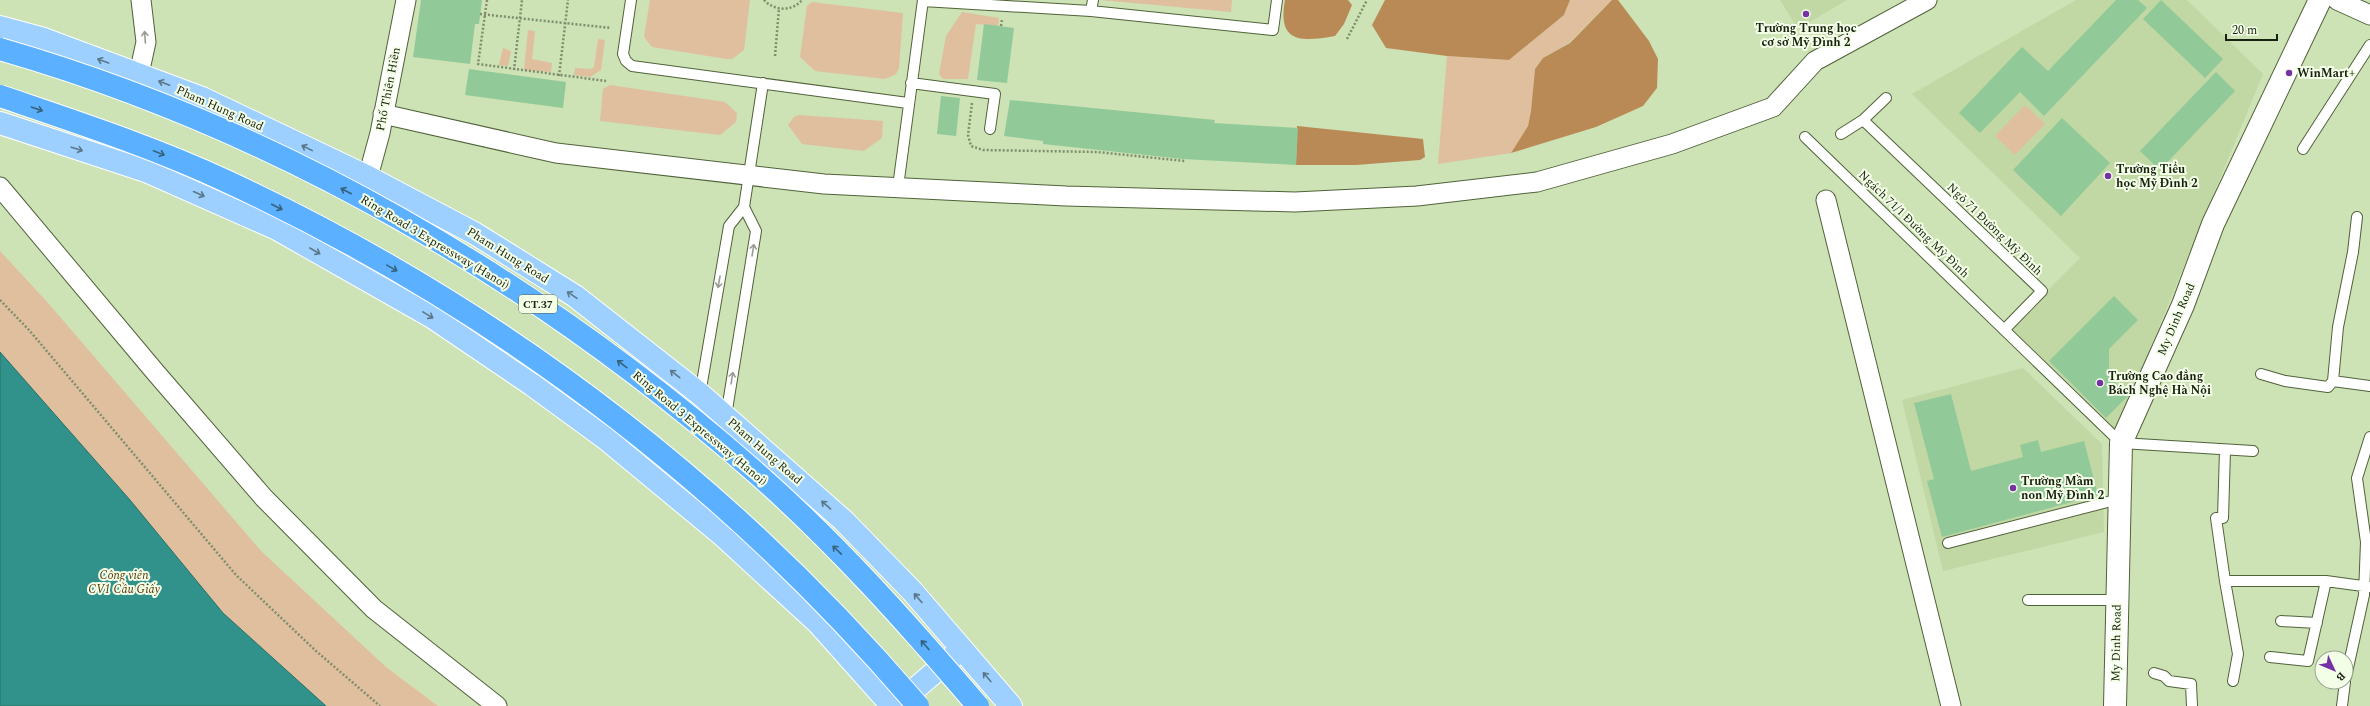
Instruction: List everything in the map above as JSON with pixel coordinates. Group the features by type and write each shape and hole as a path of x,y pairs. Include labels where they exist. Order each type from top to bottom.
{"highway":[{"name":"Ring Road 3 Expressway (Hanoi)","path":"0,49 124,90 243,138 356,195 468,258 566,322 662,394 756,472 845,558 924,642 978,706"},
{"path":"0,96 109,133 225,180 335,236 444,297 539,359 633,429 725,506 813,590 918,706"}],"main road":[{"name":"Pham Hung Road","path":"0,27 40,38 202,98 368,177 474,233 575,296 700,394 854,531 912,591 1011,706"},
{"path":"0,123 146,171 277,229 432,317 530,384 605,438 721,534 818,623 893,706 962,648"}],"street":[{"path":"139,74 146,42 141,0"},
{"name":"Phố Thiên Hiền","path":"368,177 383,114 406,0"},
{"path":"383,114 556,153 824,184 1066,196 1295,202 1417,196 1537,182 1672,144 1773,107 1815,60 1927,0"},
{"name":"My Dinh Road","path":"2115,706 2121,443 2183,305 2213,224 2320,0"},
{"path":"2337,0 2370,15"},
{"path":"0,187 156,373 264,498 374,609 497,706"},
{"path":"1826,200 1951,706"}],"lane":[{"path":"631,0 623,54 626,61 632,66 908,103"},
{"path":"898,187 908,103 923,0 1091,11 1273,30 1277,0"},
{"path":"1091,11 1092,0"},
{"path":"2303,149 2370,45"},
{"path":"700,394 729,226 744,207 763,83"},
{"path":"911,83 995,94 990,129"},
{"path":"1841,134 1863,120 1886,98"},
{"name":"Ngõ 71 Đường Mỹ Đình","path":"1863,120 2042,291 2004,330"},
{"name":"Ngách 71/1 Đường Mỹ Đình","path":"1805,137 2004,330"},
{"path":"726,417 756,231 744,207"},
{"path":"2261,374 2285,381 2328,387 2333,381 2338,327 2353,252 2357,216"},
{"path":"2004,330 2121,443 2253,451"},
{"path":"2333,381 2370,386"},
{"path":"2352,650 2367,587 2367,524 2357,478 2370,437"},
{"path":"2225,450 2223,518 2216,518 2238,654 2233,681"},
{"path":"1948,543 2119,499"},
{"path":"2225,581 2326,581 2367,587"},
{"path":"2270,657 2308,661 2326,581"},
{"path":"2028,600 2117,600"},
{"path":"2282,621 2317,623"},
{"path":"2154,673 2164,676 2169,681 2191,684 2192,706"},
{"path":"2342,706 2344,690"}],"path":[{"path":"486,0 478,64 606,82"},
{"path":"514,70 522,0"},
{"path":"559,76 568,0"},
{"path":"764,0 779,8 792,7 802,0"},
{"path":"1347,39 1367,0"},
{"path":"775,56 779,8"},
{"path":"480,14 611,28"},
{"path":"1002,19 1002,26"},
{"path":"974,91 968,135 971,146 983,150 1097,152 1185,161"},
{"path":"0,300 29,330 236,576 304,641 380,706"}],"shaded area":[{"path":"1285,0 1348,0 1352,5 1344,24 1335,36 1302,39 1288,32 1283,14"},
{"path":"1385,0 1570,0 1564,15 1509,60 1447,56 1386,48 1372,25"},
{"path":"1612,0 1618,0 1649,41 1658,59 1657,88 1643,106 1596,127 1511,153 1528,126 1535,69 1543,58 1570,43"},
{"name":"Trường Trung học cơ sở Mỹ Đình 2","path":"1780,0 1847,0 1798,29"},
{"name":"Trường Tiểu học Mỹ Đình 2","path":"2076,0 2187,0 2263,74 2115,434 2009,329 2080,258 1912,94"},
{"path":"1297,126 1423,139 1425,157 1420,160 1356,165 1296,165"},
{"name":"Trường Mầm non Mỹ Đình 2","path":"2023,368 2102,444 2104,532 1943,571 1902,400"}],"green space":[{"path":"650,0 750,0 744,50 732,59 727,59 652,47 644,37"},
{"path":"1101,0 1232,0 1231,12"},
{"path":"1570,0 1612,0 1569,43 1543,58 1535,69 1528,126 1511,153 1438,164 1447,56 1509,60 1564,15"},
{"path":"812,2 903,13 899,68 896,74 885,79 815,71 800,57 807,6"},
{"path":"962,12 999,18 998,26 976,24 968,79 943,79 939,74 946,36"},
{"path":"528,30 535,31 532,59 552,63 551,72 524,70"},
{"path":"598,39 605,40 601,70 590,77 574,75 575,68 591,69 594,67"},
{"path":"503,48 511,51 508,66 499,65"},
{"path":"610,85 725,102 737,113 736,122 720,135 600,121 603,89"},
{"path":"2025,105 2045,124 2015,155 1995,136"},
{"path":"799,115 883,121 882,138 864,151 802,144 788,125 794,117"},
{"name":"Công viên CV1 Cầu Giấy","path":"0,251 49,304 261,551 386,667 438,706 0,706"}],"water":[{"path":"0,352 130,500 223,613 326,706 0,706"}],"building":[{"path":"421,0 482,0 479,24 475,24 470,64 413,57"},
{"path":"2116,0 2138,0 2147,8 2044,116 2020,92 1980,133 1959,113 2022,47 2048,71"},
{"path":"2161,0 2223,59 2205,78 2143,19"},
{"path":"984,24 1014,28 1007,83 977,80"},
{"path":"469,69 566,82 563,108 465,95"},
{"path":"2216,72 2235,91 2160,170 2140,151"},
{"path":"941,96 960,98 956,136 937,134"},
{"path":"1010,100 1215,120 1214,123 1298,128 1296,165 1183,159 1043,144 1043,141 1004,136"},
{"path":"2062,118 2110,163 2061,216 2013,170"},
{"path":"2114,296 2138,320 2109,349 2109,376 2128,396 2106,418 2049,361"},
{"path":"1951,394 1971,471 2023,457 2020,445 2038,440 2041,452 2084,441 2098,495 1942,537 1927,481 1934,479 1914,403"}],"place":[{"name":"Trường Trung học cơ sở Mỹ Đình 2","path":"1806,14"},
{"name":"WinMart+","path":"2289,73"},
{"name":"Trường Tiểu học Mỹ Đình 2","path":"2108,176"},
{"name":"Trường Cao đẳng Bách Nghệ Hà Nội","path":"2100,383"},
{"name":"Trường Mầm non Mỹ Đình 2","path":"2013,488"}]}
